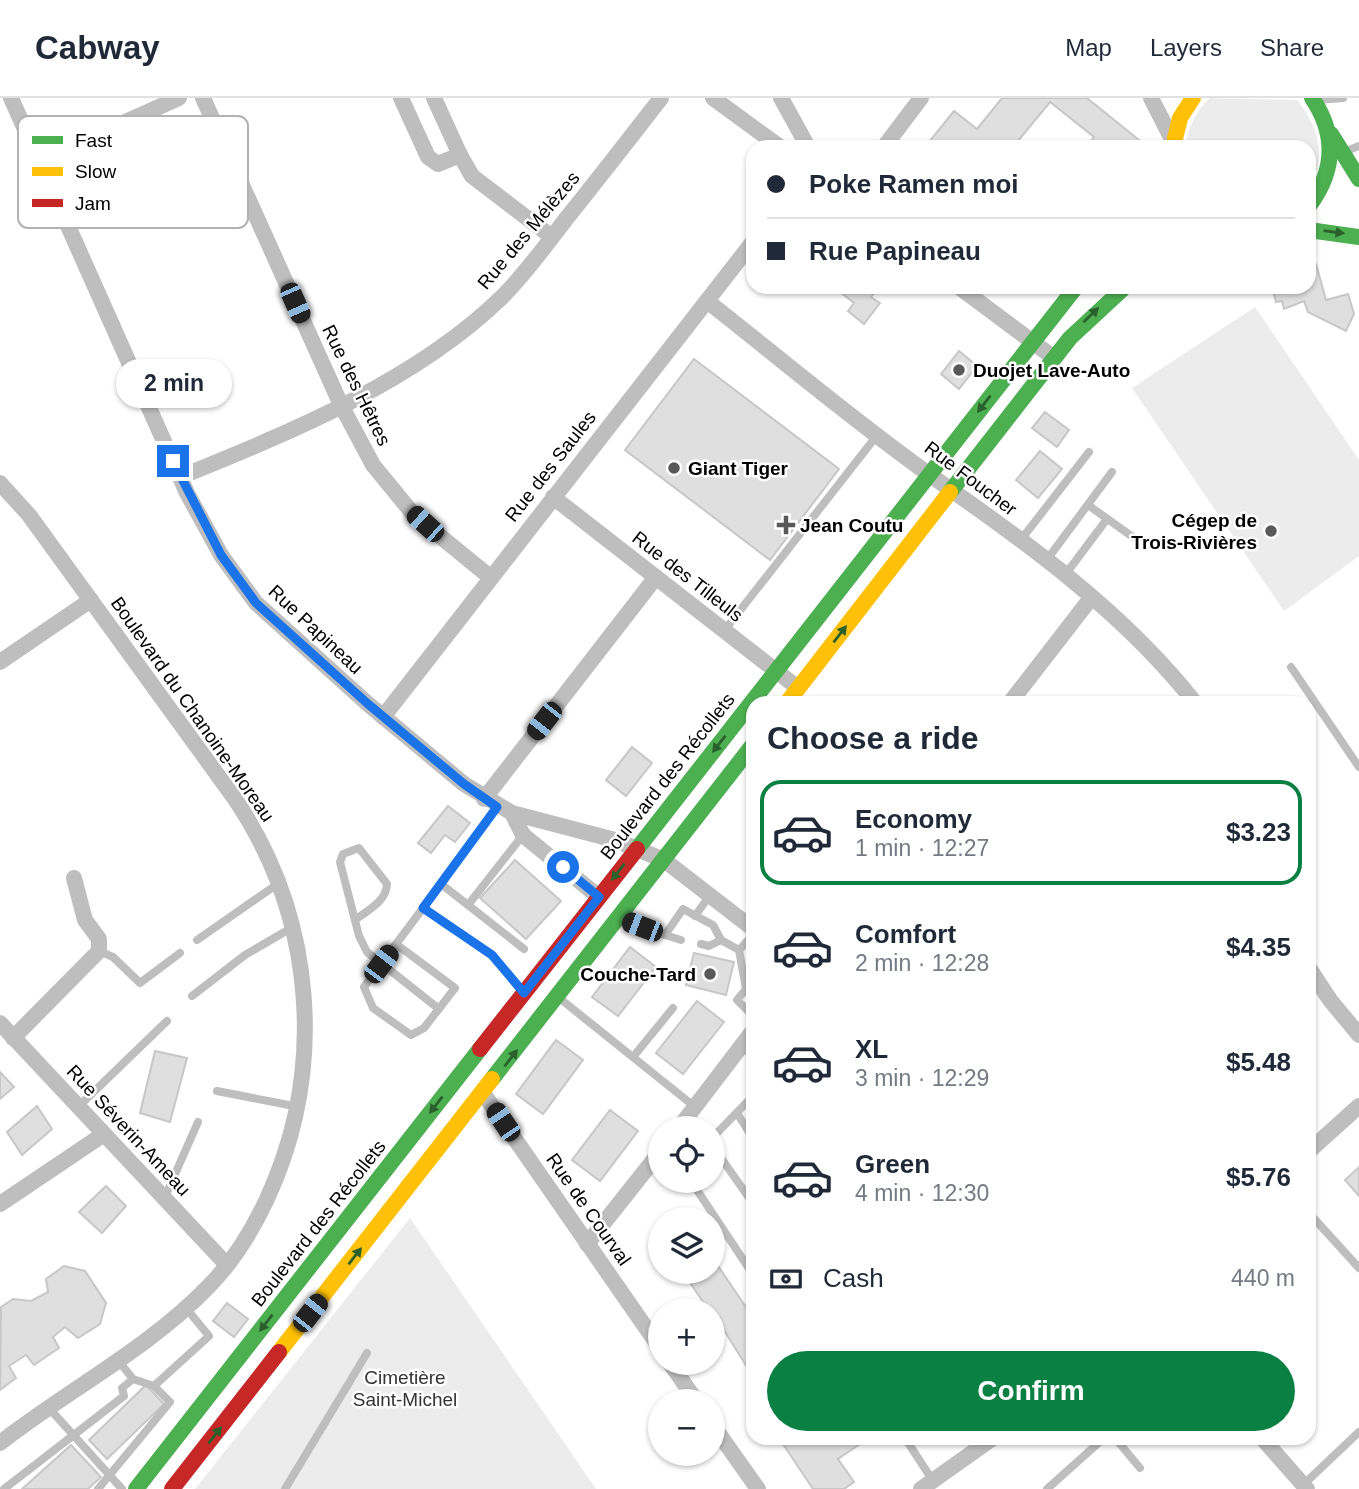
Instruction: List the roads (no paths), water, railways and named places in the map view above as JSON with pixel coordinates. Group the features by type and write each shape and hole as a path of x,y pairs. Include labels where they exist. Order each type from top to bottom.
{"main road":[{"path":"1174,140 1180,118 1193,98"},
{"path":"1328,128 1335,98"},
{"path":"1313,99 1328,128 1337,155 1359,178"},
{"path":"1316,197 1324,186 1337,155"},
{"path":"1316,231 1359,237"},
{"name":"Boulevard des Récollets","path":"756,696 1070,294"},
{"path":"792,696 1054,358 1093,313 1116,294"},
{"name":"Boulevard des Récollets","path":"136,1489 746,708"},
{"path":"172,1489 746,754"}],"street":[{"name":"Rue Papineau","path":"10,98 18,116"},
{"path":"139,116 179,98"},
{"name":"Rue des Hêtres","path":"203,98 211,116"},
{"path":"401,98 430,160 442,163 460,155"},
{"path":"434,98 472,176 552,237"},
{"name":"Rue des Mélèzes","path":"180,477 399,376 457,336 502,296 662,98"},
{"path":"713,98 770,140"},
{"path":"781,98 804,140"},
{"path":"889,140 921,98"},
{"path":"1151,98 1171,140"},
{"name":"Rue des Hêtres","path":"248,198 341,405 373,465 401,501 435,534 491,577"},
{"name":"Rue Papineau","path":"68,228 180,477 221,555 256,603 383,717 498,806 637,848 664,860 746,923"},
{"name":"Rue des Saules","path":"383,717 746,251"},
{"path":"968,294 1054,358"},
{"name":"Rue Foucher","path":"708,301 929,474 1046,561 1143,643 1189,696"},
{"name":"Boulevard du Chanoine-Moreau","path":"0,482 29,515 247,818 279,883 293,927 306,1019 299,1107 271,1188 237,1253 186,1308 0,1443"},
{"name":"Rue des Tilleuls","path":"553,496 798,688"},
{"path":"599,897 523,835 498,806 656,577"},
{"path":"1015,696 1091,598"},
{"path":"0,662 91,600"},
{"path":"13,1038 99,951 99,939 85,920 74,878"},
{"path":"1316,978 1335,1007 1359,1035"},
{"name":"Rue Séverin-Ameau","path":"0,1023 227,1265"},
{"path":"692,1116 746,1052"},
{"name":"Rue de Courval","path":"483,1093 648,1331"},
{"path":"1316,1145 1359,1106"},
{"path":"0,1204 104,1135"},
{"path":"587,1244 648,1167"},
{"path":"725,1442 758,1489"},
{"path":"931,1486 984,1445"},
{"path":"1268,1445 1305,1487"}],"lane":[{"path":"1313,99 1335,98"},
{"path":"1337,155 1359,146"},
{"path":"724,631 878,434"},
{"path":"1020,541 1089,452"},
{"path":"1046,561 1112,472"},
{"path":"1088,505 1144,545"},
{"path":"1064,576 1107,519"},
{"path":"1291,667 1311,696"},
{"path":"1316,704 1359,767"},
{"path":"396,944 455,988 424,1028 411,1035 373,1008 364,986 498,806"},
{"path":"468,905 523,835"},
{"path":"355,920 383,899 387,884 359,848 342,854 340,862 355,920 368,952 439,1009"},
{"path":"197,940 279,883"},
{"path":"442,884 524,949"},
{"path":"695,916 710,894"},
{"path":"423,908 492,955 524,993"},
{"path":"665,935 682,909 713,925 721,940 739,950"},
{"path":"620,918 681,940"},
{"path":"192,996 245,955 293,927"},
{"path":"701,944 709,946 721,940"},
{"path":"739,950 746,942"},
{"path":"739,950 746,989 737,1000 746,1009"},
{"path":"99,951 113,957 140,983 180,953"},
{"path":"558,997 633,1057 684,1116"},
{"path":"633,1057 673,1008"},
{"path":"78,1107 167,1021"},
{"path":"217,1091 299,1107"},
{"path":"725,1125 746,1103"},
{"path":"737,1113 746,1128"},
{"path":"164,1199 198,1122"},
{"path":"725,1164 746,1193"},
{"path":"699,1193 746,1264"},
{"path":"1316,1221 1359,1268"},
{"path":"154,1386 209,1336 186,1308"},
{"path":"285,1489 368,1353"},
{"path":"98,1489 170,1402 154,1386 133,1379 117,1359"},
{"path":"4,1489 71,1434 124,1396 122,1388 133,1379"},
{"path":"48,1407 122,1489"},
{"path":"1305,1487 1359,1432"},
{"path":"909,1445 931,1486"},
{"path":"1047,1489 1096,1445"},
{"path":"1121,1445 1140,1468"}],"place":[{"name":"Duojet Lave-Auto","path":"959,370"},
{"name":"Giant Tiger","path":"674,468"},
{"name":"Jean Coutu","path":"786,525"},
{"name":"Cégep de Trois-Rivières","path":"1271,531"},
{"name":"Couche-Tard","path":"710,974"}],"park label":[{"name":"Cimetière Saint-Michel","path":"405,1388"}]}
